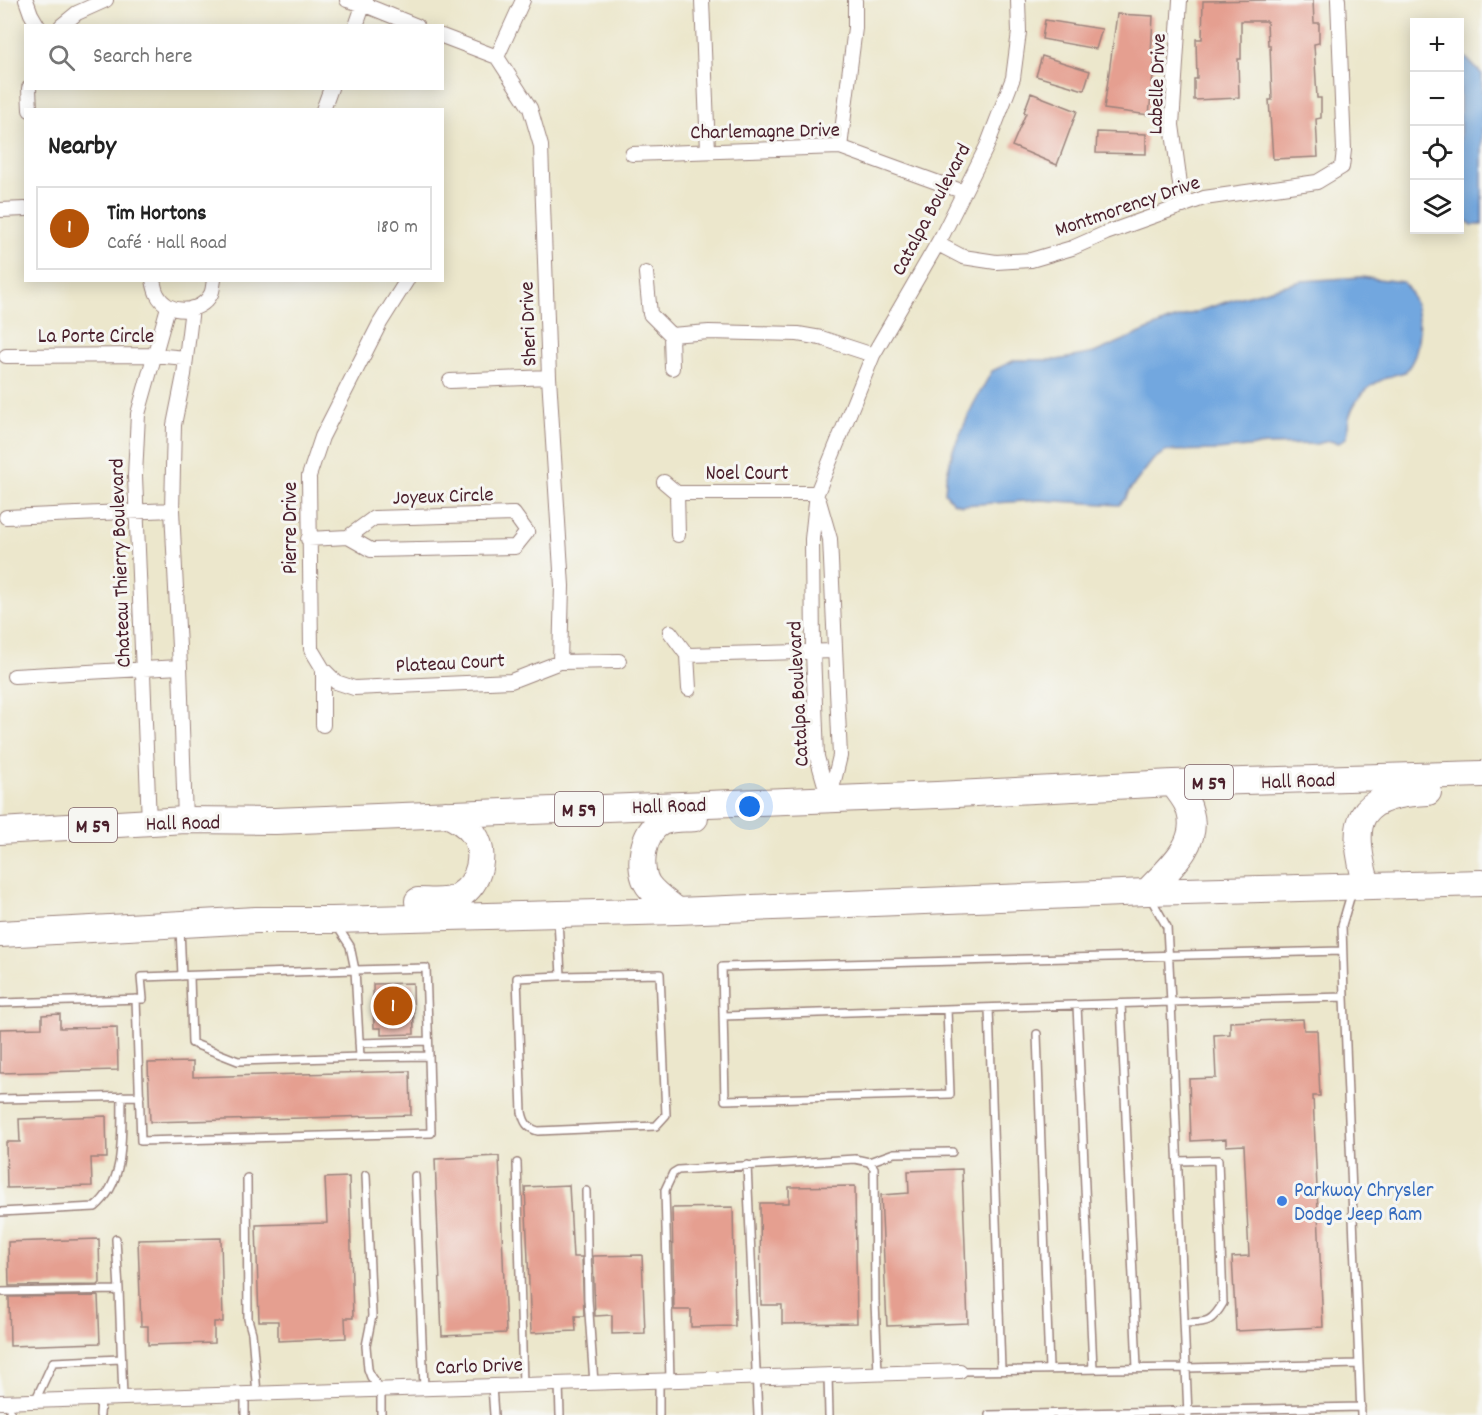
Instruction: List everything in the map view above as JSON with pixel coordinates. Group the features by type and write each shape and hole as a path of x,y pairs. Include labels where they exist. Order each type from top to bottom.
{"highway":[{"name":"Hall Road","path":"0,831 186,820 275,821 1173,783 1482,774"},
{"path":"1147,892 1185,851 1191,829 1191,812 1173,783"},
{"path":"1360,886 1358,832 1364,813 1375,802 1404,793 1482,790"},
{"path":"677,911 648,885 643,864 643,849 649,835 661,822 829,799"},
{"path":"256,920 289,904 448,901 459,896 479,872 481,859 478,843 472,832 463,822 446,814"},
{"path":"0,934 256,920 677,911 1147,892 1482,883"}],"street":[{"path":"26,0 30,14 37,24"},
{"path":"64,24 77,12 106,0"},
{"path":"348,0 365,2 413,24"},
{"path":"444,37 497,57 524,0"},
{"path":"702,0 708,152"},
{"path":"840,147 855,28 855,0"},
{"name":"Catalpa Boulevard","path":"829,799 817,757 812,539 817,493 873,355 938,244 987,146 1013,78 1019,32 1018,0"},
{"name":"Labelle Drive","path":"1180,0 1172,125 1182,206"},
{"name":"Montmorency Drive","path":"938,244 963,256 996,262 1030,260 1072,248 1106,233 1204,198 1317,182 1342,167 1344,150 1338,0"},
{"path":"357,24 365,2"},
{"name":"Sheri Drive","path":"497,57 530,108 541,146 549,377 562,586 560,662"},
{"path":"29,90 30,108"},
{"path":"324,108 330,90"},
{"name":"Charlemagne Drive","path":"632,154 840,147 964,192"},
{"path":"0,210 24,208"},
{"path":"646,273 650,314 670,335 672,368"},
{"path":"154,282 157,295 168,307 184,311 199,307 210,295 213,282"},
{"name":"Pierre Drive","path":"323,725 323,669 311,649 309,476 322,437 380,323 406,282"},
{"name":"Chateau Thierry Boulevard","path":"149,822 135,476 138,414 168,307"},
{"path":"186,820 172,510 174,425 192,308"},
{"path":"670,335 709,332 798,334 821,338 873,355"},
{"name":"La Porte Circle","path":"6,356 153,355 186,358"},
{"path":"450,381 549,377"},
{"name":"Noel Court","path":"663,482 677,493 817,493"},
{"name":"Noel Court","path":"677,493 678,535"},
{"name":"Catalpa Boulevard","path":"817,493 830,539 840,756 829,799"},
{"path":"6,517 172,510"},
{"name":"Joyeux Circle","path":"308,539 348,537 371,550 515,547 527,532 514,514 374,518 348,537"},
{"path":"670,632 687,655 688,689"},
{"path":"687,655 835,651"},
{"name":"Plateau Court","path":"323,669 336,682 354,688 511,681 560,662 619,661"},
{"path":"14,676 180,667"},
{"name":"Carlo Drive","path":"7,1406 35,1401 960,1371"}],"lane":[{"path":"1360,886 1342,926 1342,951 1361,1415"},
{"path":"1147,892 1167,927 1187,1413"},
{"path":"558,914 561,976"},
{"path":"333,920 350,946 355,970 360,1057"},
{"path":"180,925 192,1043 238,1061 429,1056"},
{"path":"947,1009 950,1094 725,1100 722,967 1342,951"},
{"path":"0,1003 136,999 143,999 141,977 426,968 431,1133 141,1141 136,999"},
{"path":"660,974 666,1115 657,1126 538,1131 526,1124 522,1112 517,978 561,976 660,974"},
{"path":"723,1016 1344,997"},
{"path":"1121,1004 1137,1368"},
{"path":"1077,1005 1093,1369"},
{"path":"989,1008 1001,1370"},
{"path":"1037,1034 1049,1369"},
{"path":"359,1043 429,1041"},
{"path":"0,1212 95,1207 106,1198 114,1182 121,1153 122,1096"},
{"path":"0,1099 140,1096"},
{"path":"659,1415 664,1381 665,1190 673,1173 678,1170 747,1165 855,1159 869,1162 894,1153 952,1152"},
{"path":"1178,1161 1218,1160 1222,1303 1211,1320 1184,1323"},
{"path":"869,1162 874,1168 878,1373"},
{"path":"517,1163 523,1385"},
{"path":"747,1165 758,1415"},
{"path":"366,1175 372,1316 366,1346 368,1369 381,1390 381,1415"},
{"path":"415,1176 424,1388"},
{"path":"245,1415 251,1394 252,1333 248,1318 247,1178"},
{"path":"586,1191 588,1299 594,1383"},
{"path":"116,1239 123,1398"},
{"path":"0,1292 119,1290"},
{"path":"35,1401 53,1362 121,1359"},
{"path":"960,1371 1359,1364"},
{"path":"828,1375 829,1415"},
{"path":"559,1384 560,1415"},
{"path":"492,1386 494,1415"},
{"path":"100,1415 101,1399"},
{"path":"989,1415 1187,1413 1361,1407"}],"water":[{"path":"1464,56 1482,74 1482,225 1472,225 1464,219"},
{"path":"1361,277 1403,282 1414,302 1419,327 1418,340 1416,352 1405,372 1378,382 1357,400 1349,418 1347,437 1339,443 1329,441 1316,444 1166,451 1153,460 1119,505 1041,500 962,505 953,502 945,493 953,450 973,405 992,371 1015,360 1057,360 1094,353 1166,322 1241,297 1302,281"}],"building":[{"path":"1313,0 1314,23 1319,23 1319,43 1314,44 1317,98 1321,98 1321,118 1316,119 1318,157 1273,159 1269,100 1272,100 1270,45 1268,45 1267,21 1241,21 1241,59 1238,59 1239,98 1194,100 1194,79 1197,79 1196,39 1202,39 1203,1"},
{"path":"1117,14 1153,16 1151,56 1155,56 1149,115 1104,109"},
{"path":"1045,20 1102,29 1096,49 1042,39"},
{"path":"1042,56 1090,71 1084,90 1036,76"},
{"path":"1031,93 1077,111 1057,165 1012,146 1026,113 1024,112"},
{"path":"1097,132 1146,134 1146,154 1096,153"},
{"path":"413,983 414,1034 381,1035 381,1028 374,1028 373,984"},
{"path":"60,1014 60,1028 117,1027 118,1070 0,1073 0,1029 42,1028 42,1015"},
{"name":"Parkway Chrysler Dodge Jeep Ram","path":"1303,1019 1304,1030 1317,1030 1320,1096 1313,1096 1323,1327 1236,1331 1232,1257 1249,1256 1244,1145 1226,1146 1226,1139 1191,1141 1189,1079 1216,1078 1214,1035 1230,1034 1230,1022"},
{"path":"193,1062 193,1077 410,1071 411,1115 150,1122 148,1063"},
{"path":"106,1116 107,1158 91,1158 92,1186 7,1188 6,1142 20,1142 19,1119"},
{"path":"499,1156 506,1333 442,1336 435,1159"},
{"path":"962,1169 968,1323 887,1326 881,1195 909,1193 908,1171"},
{"path":"349,1177 353,1318 345,1318 346,1338 278,1341 278,1321 259,1321 256,1225 327,1223 325,1178"},
{"path":"569,1185 573,1257 582,1257 584,1316 575,1316 576,1331 531,1333 525,1187"},
{"path":"855,1186 857,1323 782,1324 782,1305 761,1305 760,1203 789,1203 789,1187"},
{"path":"733,1207 735,1326 691,1327 691,1310 674,1310 672,1208"},
{"path":"221,1238 223,1322 214,1322 214,1343 148,1345 148,1326 141,1326 138,1240"},
{"path":"99,1239 100,1283 98,1285 9,1286 8,1242"},
{"path":"642,1255 645,1333 612,1334 612,1315 595,1316 593,1256"},
{"path":"98,1296 100,1343 10,1346 9,1297"}],"place":[{"name":"Tim Hortons","path":"393,1006"},
{"name":"Parkway Chrysler Dodge Jeep Ram","path":"1282,1201"}]}
